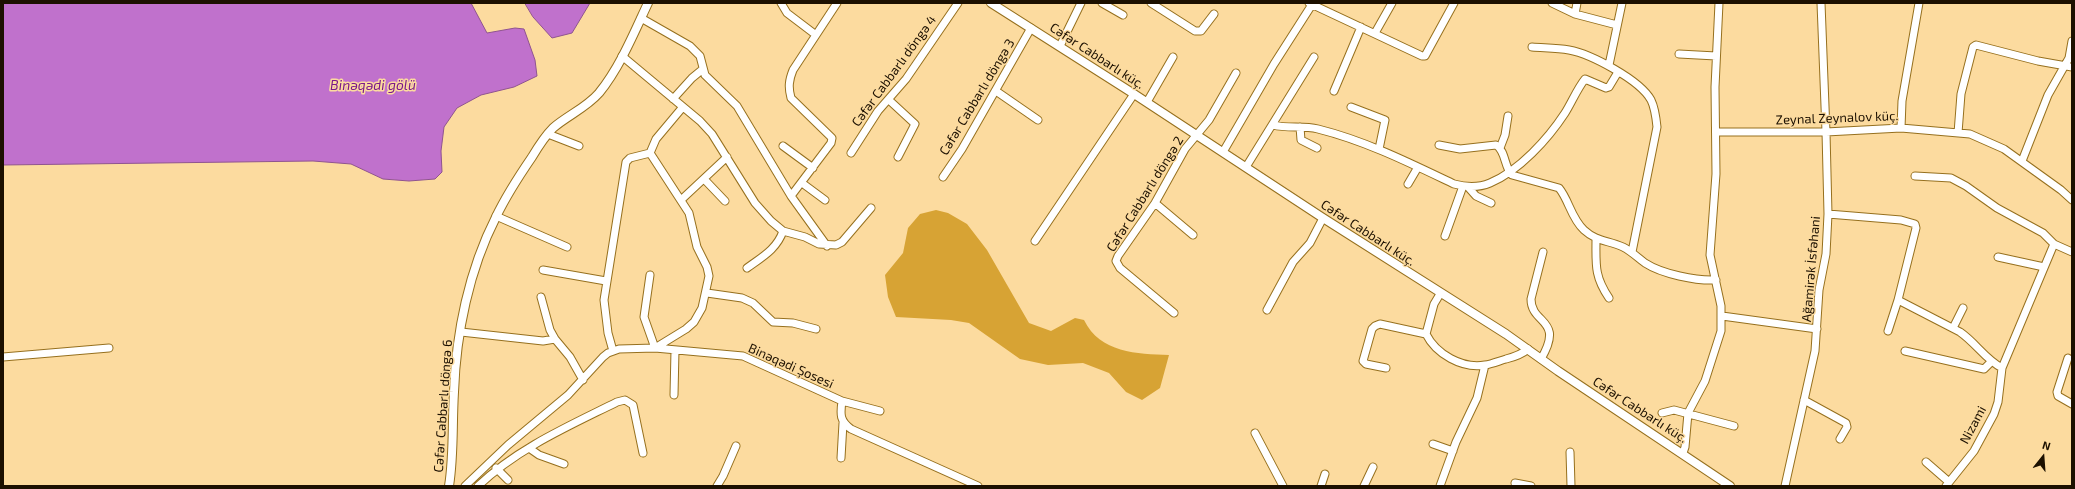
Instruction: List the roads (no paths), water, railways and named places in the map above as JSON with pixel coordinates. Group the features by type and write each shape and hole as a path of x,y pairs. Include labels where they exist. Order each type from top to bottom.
{"street":[{"name":"Cəfər Cabbarlı döngə 6","path":"449,486 453,457 456,366 461,332 472,281 496,216 517,179 548,134 563,121 594,99 605,84 622,56 648,3"},
{"path":"781,3 787,13 816,35"},
{"path":"791,196 831,143 832,138 798,106 788,90 793,70 836,3"},
{"name":"Cəfər Cabbarlı döngə 4","path":"851,153 878,111 906,79 958,3"},
{"name":"Cəfər Cabbarlı küç.","path":"991,3 1147,102 1440,294 1528,349 1730,486"},
{"path":"1060,46 1081,3"},
{"path":"1102,3 1123,15"},
{"path":"1151,3 1195,30 1201,31 1214,14"},
{"path":"1223,152 1274,64 1312,3 1418,55 1425,56 1454,3"},
{"path":"1375,33 1392,3"},
{"path":"1552,3 1575,14 1617,25"},
{"path":"1575,14 1577,3"},
{"path":"1609,65 1622,3"},
{"path":"1683,453 1685,447 1688,413 1706,381 1721,331 1722,316 1710,255 1716,174 1716,56 1719,3"},
{"name":"Ağamirək İsfəhani","path":"1785,486 1804,400 1817,330 1817,302 1826,254 1828,214 1821,3"},
{"path":"1901,128 1902,101 1919,3"},
{"path":"641,18 696,51 700,56 703,70 708,79 728,95 737,106 791,196 827,246"},
{"path":"1334,91 1361,27"},
{"name":"Cəfər Cabbarlı döngə 3","path":"942,177 962,149 1031,28"},
{"path":"2022,161 2048,95 2069,66 2072,41"},
{"path":"1958,133 1961,94 1973,48 1979,46 2069,66"},
{"path":"1532,47 1569,50 1590,56 1609,65 1650,98 1655,109 1657,127 1632,252"},
{"path":"1679,54 1716,56"},
{"path":"622,56 682,108 700,121 712,134 755,203 783,231 827,246 836,245 842,242 872,208"},
{"path":"1147,102 1173,57"},
{"path":"1246,167 1314,57"},
{"path":"673,99 692,78 703,70"},
{"path":"1465,187 1490,183 1509,172 1554,128 1570,105 1585,79 1606,88 1609,87 1618,72"},
{"name":"Cəfər Cabbarlı döngə 2","path":"1174,313 1120,268 1116,261 1155,203 1185,149 1209,120 1236,73"},
{"path":"996,91 1038,120"},
{"path":"1035,241 1134,94"},
{"path":"889,100 915,124 898,157"},
{"path":"1351,107 1385,120 1379,149"},
{"path":"465,486 508,445 551,410 583,380 603,357 613,351 605,314 606,281 626,162 630,158 650,153 656,139 682,108"},
{"path":"1508,116 1505,135 1500,148 1509,172 1523,179 1559,188 1569,210 1583,229 1596,239 1622,246 1646,264 1665,271 1695,280 1716,280"},
{"path":"1272,125 1326,131 1379,149 1454,184 1465,187 1476,196 1491,203"},
{"path":"1300,127 1301,140 1317,148"},
{"name":"Zeynal Zeynalov küç.","path":"1716,132 1826,132 1901,128 1958,133 1986,140 2004,148 2061,190 2072,200"},
{"path":"548,134 579,146"},
{"path":"1439,145 1460,149 1492,145 1500,148"},
{"path":"783,146 813,168"},
{"name":"Binəqədi Şosesi","path":"650,153 689,213 697,247 706,267 708,276 702,308 694,322 686,329 655,348"},
{"path":"681,200 727,157"},
{"path":"1408,184 1418,167"},
{"path":"1915,176 1939,176 1952,178 1997,208 2043,233 2054,244 2072,252"},
{"path":"704,179 725,201"},
{"path":"802,183 826,200"},
{"path":"1444,236 1465,187"},
{"path":"1155,203 1193,235"},
{"path":"1828,214 1901,220 1915,224 1916,228 1898,300 1888,331"},
{"path":"496,216 567,247"},
{"path":"1267,310 1293,262 1310,243 1323,218"},
{"path":"747,268 768,254 776,245 783,231"},
{"path":"1596,239 1599,284 1609,298"},
{"name":"Nizami","path":"1947,484 1974,451 1994,414 1998,402 2002,368 2023,322 2054,244"},
{"path":"1541,359 1549,343 1549,331 1531,304 1531,298 1543,252"},
{"path":"1998,257 2044,267"},
{"path":"543,270 606,281"},
{"path":"650,275 644,317 655,348"},
{"path":"706,293 742,298 753,303 767,319 773,322 793,323 816,329"},
{"path":"1440,294 1434,304 1426,334 1431,344 1447,356 1470,365 1485,366 1521,355 1528,349"},
{"path":"541,298 550,330 555,339 563,347 583,380"},
{"path":"1898,300 1953,328 1968,338 1991,362 2002,368"},
{"path":"1953,328 1963,308"},
{"path":"1722,316 1817,330"},
{"path":"1386,368 1366,364 1363,361 1372,329 1375,326 1380,324 1426,334"},
{"path":"461,332 543,341 555,339"},
{"path":"3,357 109,348"},
{"name":"Binəqədi Şosesi","path":"613,351 655,348 744,356 842,401 840,417 843,423 841,458"},
{"path":"674,395 675,350"},
{"path":"1905,351 1984,369 1991,362"},
{"path":"2068,358 2057,392 2058,396 2072,404"},
{"path":"1440,486 1453,451 1477,398 1485,366"},
{"path":"478,486 496,468 529,448 617,402 625,400 633,405 635,409 643,453"},
{"path":"1804,400 1846,423 1847,427 1840,439"},
{"path":"842,401 880,411"},
{"path":"1662,413 1674,410 1734,426"},
{"path":"843,423 858,433 978,486"},
{"path":"1255,433 1283,486"},
{"path":"1433,444 1453,451"},
{"path":"717,486 724,476 736,446"},
{"path":"529,448 543,456 564,464"},
{"path":"1570,452 1571,486"},
{"path":"1926,462 1947,484"},
{"path":"1364,486 1374,467"},
{"path":"496,468 508,480"},
{"path":"1321,486 1325,474"},
{"path":"1515,483 1531,486"}],"water":[{"name":"Binəqədi gölü","path":"3,3 471,3 487,33 515,28 524,29 535,60 537,76 514,87 481,95 457,108 444,127 441,151 442,172 435,179 409,181 383,179 351,164 313,161 3,165"},
{"path":"525,3 590,3 572,33 552,38 533,17"}]}
